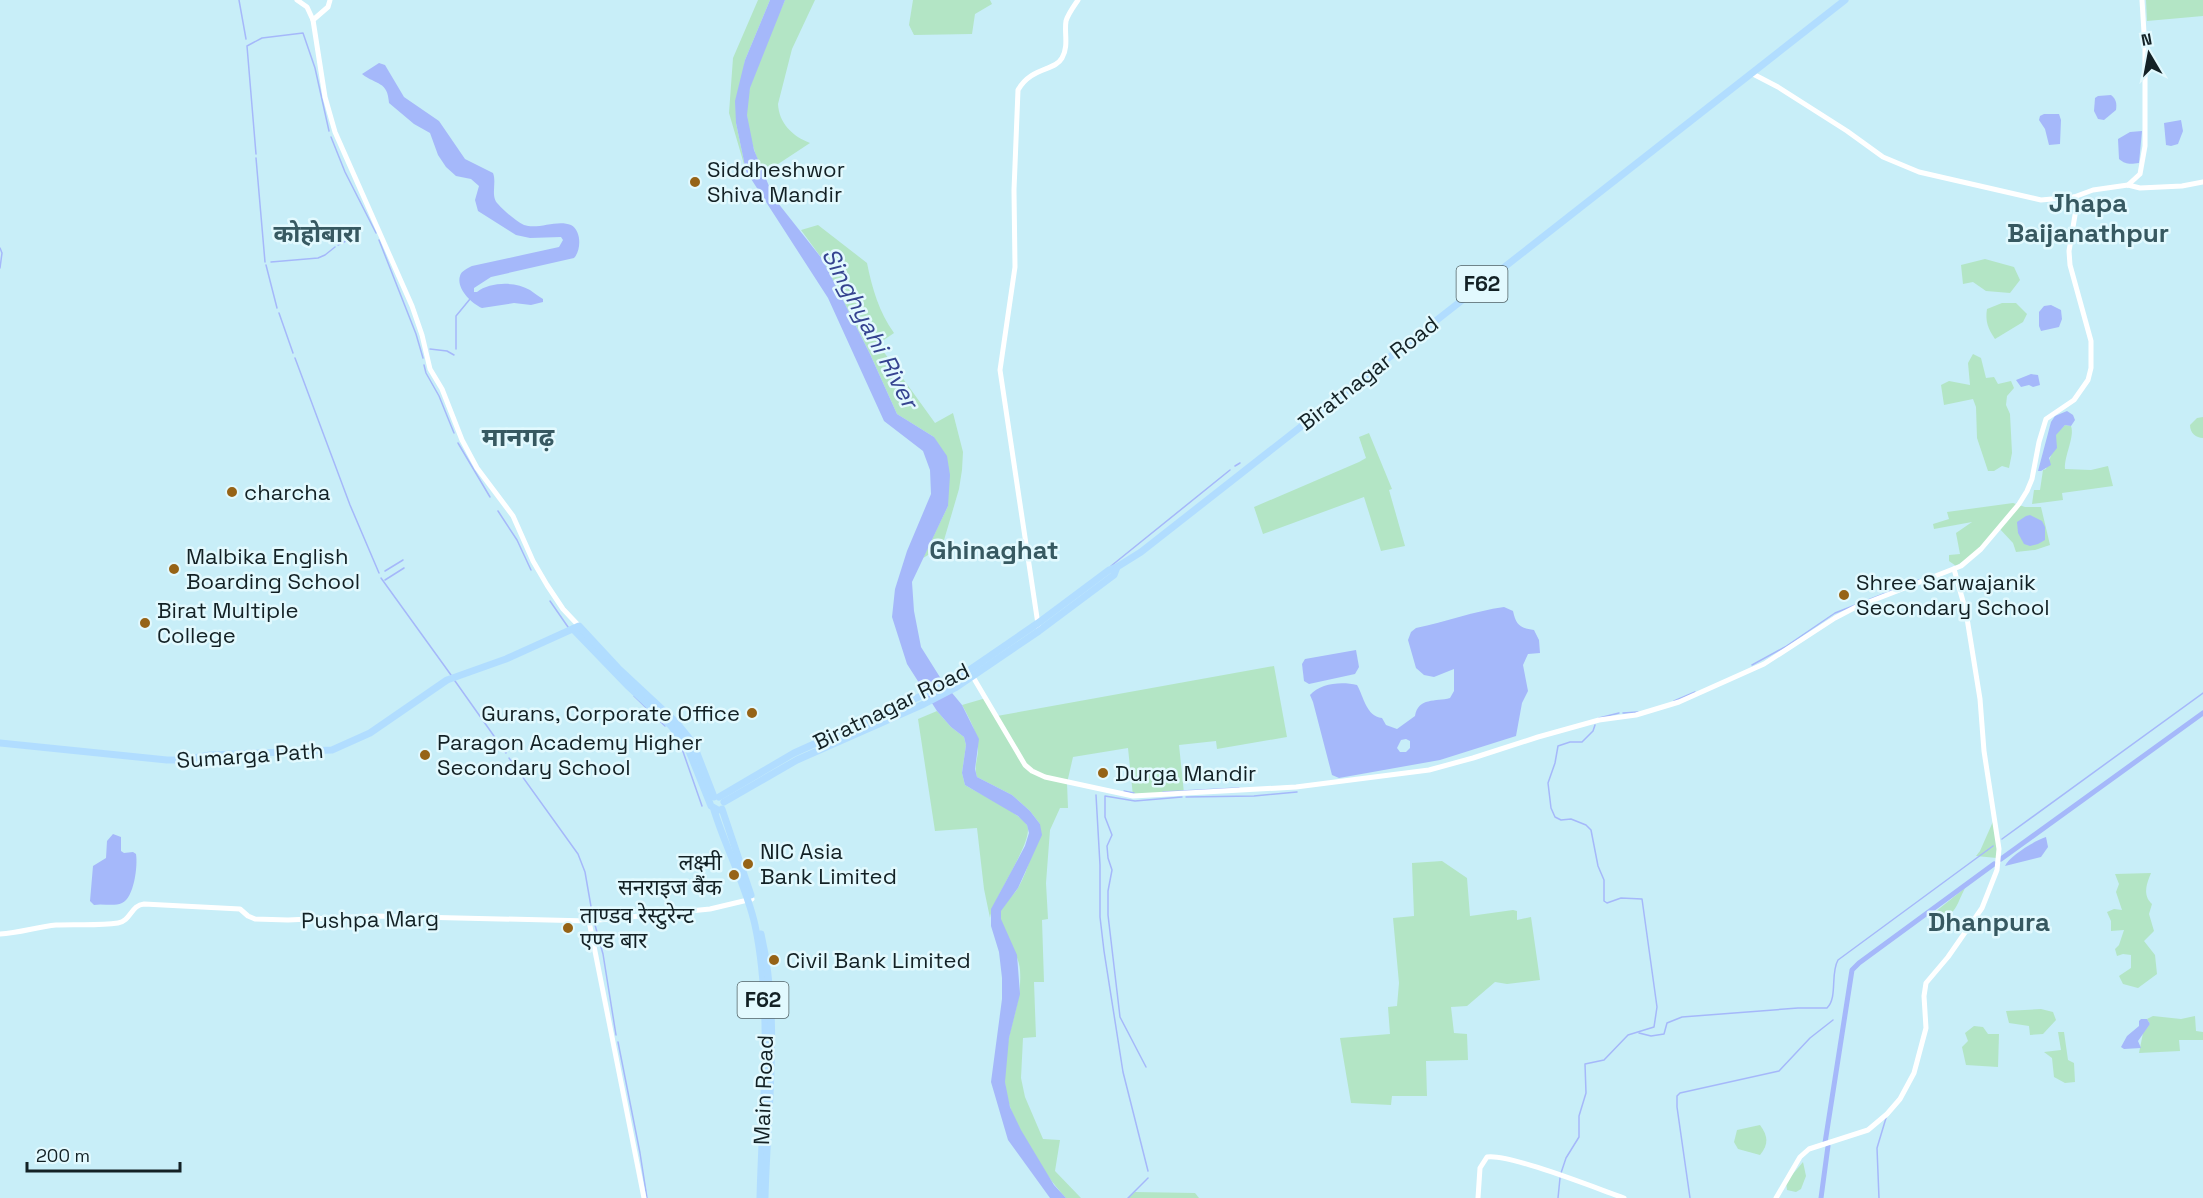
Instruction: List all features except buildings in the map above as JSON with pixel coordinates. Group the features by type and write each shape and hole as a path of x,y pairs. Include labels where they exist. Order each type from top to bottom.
{"main road":[{"name":"Biratnagar Road","path":"953,685 1114,575 1118,567 1141,552 1845,0"},
{"name":"Biratnagar Road","path":"717,803 797,760 972,676 1038,627"},
{"name":"Sumarga Path","path":"0,743 167,760 184,760 210,755 332,750 370,733 447,680 506,659 576,628"},
{"name":"Main Road","path":"576,628 628,687 671,726 687,746 717,803 750,899 763,943 771,1030 765,1198"},
{"name":"Main Road","path":"750,899 759,944 765,1030 760,1198"}],"street":[{"path":"297,0 307,7 313,23 326,97 335,132 412,306 430,369 477,468 513,516 532,561 576,628"},
{"path":"313,23 328,7 330,0"},
{"path":"1038,627 1000,370 1015,267 1014,190 1018,90 1023,80 1042,69 1058,64 1063,57 1066,47 1066,19 1078,0"},
{"path":"2140,188 2140,174 2144,159 2145,115 2142,0"},
{"path":"1753,74 1778,87 1831,120 1883,157 1903,167 2003,192 2041,200 2074,197 2093,190 2128,185 2140,188 2182,186 2203,182"},
{"path":"2128,185 2140,174"},
{"path":"972,676 1025,765 1032,771 1046,777 1133,796 1252,791 1329,784 1375,775 1429,770 1589,723 1636,715 1679,702 1764,664 1849,610 1954,569 1974,556 2019,504 2032,479 2046,419 2074,400 2088,380 2091,368 2091,341 2070,265 2069,251 2076,209 2074,197"},
{"path":"1776,1198 1800,1157 1809,1149 1868,1130 1900,1099 1914,1073 1926,1029 1924,996 1926,983 1943,964 1982,908 1997,870 1998,842 1984,751 1980,699 1966,612 1954,569"},
{"name":"Pushpa Marg","path":"0,933 18,933 54,926 118,923 129,918 139,904 240,909 250,918 277,920 375,916 589,921 710,909 750,899"},
{"path":"589,921 644,1198"},
{"path":"1478,1198 1480,1168 1487,1157 1492,1156 1512,1160 1624,1198"}],"green space":[{"path":"758,0 770,0 745,60 736,123 746,171 729,113 733,58"},
{"path":"785,0 815,0 792,49 778,104 781,117 788,128 798,137 810,143 763,174 749,130 747,101 754,71"},
{"path":"913,0 990,0 992,4 975,14 972,34 914,35 909,25"},
{"path":"2146,0 2203,0 2203,16 2147,21"},
{"path":"818,225 867,263 877,300 894,333 878,344 935,423 953,413 963,452 959,489 942,547 923,558 948,506 934,437 897,414 823,260 801,230"},
{"path":"1985,259 2014,267 2020,280 2010,293 1986,291 1973,282 1963,284 1961,265"},
{"path":"2002,303 2016,303 2027,314 2023,322 1995,339 1988,325 1987,309"},
{"path":"1973,354 1981,358 1986,378 1994,377 1998,384 2011,381 2014,388 2007,396 2006,405 2010,414 2012,453 2009,468 2002,466 1994,471 1988,471 1977,438 1976,407 1973,399 1944,405 1941,385 1949,381 1970,385 1968,363"},
{"path":"2203,417 2203,438 2194,434 2190,425 2197,418"},
{"path":"2065,425 2071,426 2072,430 2065,469 2091,470 2108,466 2113,486 2062,493 2063,500 2032,504 2034,490 2040,490 2043,470 2046,469 2056,442 2055,435"},
{"path":"1369,433 1392,489 1389,490 1405,546 1381,551 1364,497 1263,534 1254,507 1366,458 1359,437"},
{"path":"2013,503 2025,507 2041,507 2050,545 2035,550 2016,552 2013,543 1998,527 1979,549 1962,562 1956,566 1949,561 1949,555 1960,554 1956,533 1972,522 1934,529 1933,524 1949,519 1947,512"},
{"path":"1274,666 1287,737 1217,749 1216,741 1179,745 1184,793 1133,796 1128,748 1073,757 1067,783 1068,808 1060,808 1050,830 1046,883 1048,919 1042,920 1044,982 1034,982 1036,1037 1023,1038 1021,1078 1025,1097 1043,1139 1060,1140 1055,1171 1081,1198 1066,1198 1046,1174 1019,1129 1007,1098 1004,1078 1008,1042 1018,998 1020,970 1000,916 1001,910 1022,881 1040,824 1030,811 1012,795 977,777 977,740 962,705 986,698 997,716"},
{"path":"937,711 951,727 964,737 966,745 962,773 965,785 1008,809 1027,825 1025,843 990,918 977,828 935,831 918,719"},
{"path":"1995,817 2000,849 1997,858 1976,856 1980,851"},
{"path":"1442,861 1467,878 1470,916 1513,910 1517,911 1517,920 1531,917 1540,980 1507,984 1495,982 1467,1006 1451,1007 1454,1033 1467,1034 1468,1060 1426,1061 1427,1096 1392,1096 1391,1105 1351,1103 1340,1038 1390,1034 1388,1007 1397,1006 1399,983 1393,918 1414,916 1412,863"},
{"path":"2151,873 2146,893 2152,904 2149,914 2154,931 2144,941 2155,955 2157,974 2138,988 2123,984 2119,976 2131,968 2131,955 2117,956 2115,949 2119,945 2124,930 2111,931 2111,921 2107,912 2114,909 2122,910 2116,892 2119,884 2115,874"},
{"path":"1965,888 1953,911 1945,916 1930,916"},
{"path":"2041,1009 2053,1012 2056,1020 2043,1034 2030,1035 2029,1026 2009,1023 2006,1011"},
{"path":"2153,1016 2181,1019 2195,1016 2196,1031 2203,1032 2203,1040 2179,1040 2180,1051 2139,1053 2143,1033 2150,1024 2147,1019"},
{"path":"1974,1026 1983,1027 1988,1034 1999,1034 1998,1067 1966,1065 1962,1047 1968,1041 1965,1033"},
{"path":"2058,1032 2064,1032 2068,1060 2074,1063 2075,1082 2065,1083 2054,1077 2052,1058 2044,1052 2061,1050"},
{"path":"1760,1125 1766,1140 1760,1155 1738,1149 1734,1142 1737,1130"},
{"path":"1803,1162 1806,1176 1801,1189 1796,1192 1787,1190 1786,1182"},
{"path":"1135,1192 1195,1193 1199,1198 1128,1198"}],"water":[{"path":"770,0 785,0 750,88 747,115 754,150 774,198 823,260 897,414 934,437 947,456 950,475 948,506 912,582 914,611 921,647 943,682 962,705 979,739 975,769 977,777 1012,795 1030,811 1040,824 1042,835 1018,888 1001,911 1001,919 1017,955 1020,994 1009,1038 1005,1082 1010,1107 1021,1130 1054,1185 1066,1198 1050,1198 1008,1140 991,1082 1002,999 1002,978 999,952 991,926 991,909 1025,846 1029,833 1027,825 1018,816 965,785 962,773 966,745 964,737 951,727 937,711 907,664 892,617 895,589 907,551 931,494 930,470 923,451 884,421 828,298 746,171 736,123 735,101 745,60"},
{"path":"379,63 385,65 404,97 439,121 465,159 493,173 496,201 510,216 529,226 566,223 575,228 579,241 578,251 574,258 491,277 474,288 474,292 477,292 489,286 517,285 530,290 543,299 543,302 531,305 514,303 482,308 465,295 459,281 463,271 472,266 559,247 563,240 561,237 530,238 516,235 478,211 475,200 479,186 471,179 456,176 446,167 438,155 430,133 414,124 389,103 384,87 362,74"},
{"path":"2111,95 2116,101 2116,110 2104,120 2098,119 2094,111 2095,98"},
{"path":"2044,114 2059,114 2060,144 2049,145 2045,129 2039,120"},
{"path":"2181,120 2183,131 2178,144 2166,145 2164,123"},
{"path":"2142,131 2139,163 2129,164 2119,159 2118,139 2130,132"},
{"path":"2051,305 2061,310 2062,319 2059,327 2041,331 2039,312 2044,306"},
{"path":"2031,374 2038,375 2040,385 2021,387 2016,380"},
{"path":"2067,411 2073,415 2075,420 2071,426 2065,425 2056,435 2057,448 2049,458 2051,465 2038,471 2051,422 2055,416"},
{"path":"2030,515 2042,521 2045,527 2045,540 2030,546 2024,544 2018,533 2017,522"},
{"path":"1504,607 1513,611 1519,625 1534,630 1539,640 1540,653 1528,654 1523,665 1528,691 1522,703 1516,736 1440,760 1339,778 1332,775 1310,695 1319,688 1332,684 1357,685 1372,714 1382,718 1386,725 1397,729 1415,716 1424,703 1450,698 1454,691 1454,669 1434,677 1424,675 1416,668 1408,640 1411,632 1416,628","holes":["1401,740 1410,741 1410,748 1406,752 1400,752 1397,748"]},
{"path":"1356,650 1359,667 1355,674 1309,684 1304,681 1302,664 1305,659"},
{"path":"113,834 121,837 121,851 136,854 134,881 130,895 122,903 94,905 90,901 93,866 106,858 107,841"},
{"path":"2046,837 2048,847 2041,857 2005,866 2017,853"},
{"path":"2141,1019 2147,1019 2150,1024 2138,1041 2141,1048 2124,1049 2121,1047 2127,1036 2139,1026"}],"waterway":[{"path":"239,0 246,39"},
{"path":"256,154 247,46 262,38 303,33 315,68 329,131"},
{"path":"331,137 345,172 376,233"},
{"path":"256,158 265,262"},
{"path":"379,240 416,334 423,358"},
{"path":"338,245 346,241"},
{"path":"271,262 318,258 335,247"},
{"path":"0,248 2,253 0,268"},
{"path":"266,265 277,308"},
{"path":"456,349 456,316 470,299"},
{"path":"279,313 293,353"},
{"path":"430,349 447,351 454,355"},
{"path":"295,358 350,505 379,573"},
{"path":"424,365 454,433"},
{"path":"458,443 490,497"},
{"path":"1235,466 1240,463"},
{"path":"1111,566 1230,470"},
{"path":"498,511 517,540 531,570"},
{"path":"385,571 403,560"},
{"path":"385,580 404,568"},
{"path":"381,578 451,675"},
{"path":"1752,665 1785,647 1835,613 1919,580"},
{"path":"550,601 568,627"},
{"path":"941,683 951,678"},
{"path":"455,681 506,753"},
{"path":"1674,701 1695,692"},
{"path":"2002,839 2203,693"},
{"path":"634,696 665,726"},
{"path":"1623,713 1638,712"},
{"path":"1599,718 1619,713"},
{"path":"2001,859 2203,713"},
{"path":"1561,1173 1566,1158 1579,1137 1579,1116 1586,1093 1585,1064 1604,1060 1628,1035 1654,1027 1657,1007 1642,899 1621,898 1607,903 1604,901 1604,880 1598,866 1591,830 1586,825 1571,819 1561,820 1555,817 1551,808 1548,783 1558,746 1570,742 1582,742 1593,731 1595,725"},
{"path":"680,743 702,806"},
{"path":"509,758 578,854 585,872 593,918"},
{"path":"1163,792 1239,788"},
{"path":"1124,791 1134,793"},
{"path":"1186,797 1254,796 1297,792"},
{"path":"1096,795 1100,917 1104,951 1123,1072 1148,1171"},
{"path":"1146,1067 1120,1017 1108,915 1108,891 1112,870 1107,846 1112,835 1105,817 1105,796 1135,801 1182,797"},
{"path":"1639,1033 1651,1036 1664,1034 1667,1023 1682,1017 1827,1008 1832,998 1834,972 1838,960 1993,846"},
{"path":"1825,1143 1852,970 1994,864"},
{"path":"595,925 603,954 616,1035"},
{"path":"1690,1198 1677,1096 1680,1093 1779,1071 1810,1038 1833,1020"},
{"path":"618,1042 647,1198"},
{"path":"1879,1198 1877,1148 1886,1118"},
{"path":"1821,1198 1828,1146"},
{"path":"1128,1198 1148,1178"},
{"path":"1558,1198 1560,1178"}],"place":[{"name":"Siddheshwor Shiva Mandir","path":"695,182"},
{"name":"charcha","path":"232,492"},
{"name":"Malbika English Boarding School","path":"174,569"},
{"name":"Shree Sarwajanik Secondary School","path":"1844,595"},
{"name":"Birat Multiple College","path":"145,623"},
{"name":"Gurans, Corporate Office","path":"752,713"},
{"name":"Paragon Academy Higher Secondary School","path":"425,755"},
{"name":"Durga Mandir","path":"1103,773"},
{"name":"NIC Asia Bank Limited","path":"748,864"},
{"name":"लक्ष्मी सनराइज बैंक","path":"734,875"},
{"name":"ताण्डव रेस्टुरेन्ट एण्ड बार","path":"568,928"},
{"name":"Civil Bank Limited","path":"774,960"}],"district":[{"name":"Jhapa Baijanathpur","path":"2088,218"},
{"name":"कोहोबारा","path":"317,234"},
{"name":"मानगढ़","path":"518,437"},
{"name":"Ghinaghat","path":"994,550"},
{"name":"Dhanpura","path":"1989,922"}],"water label":[{"name":"Singhyahi River","path":"870,328"}]}
